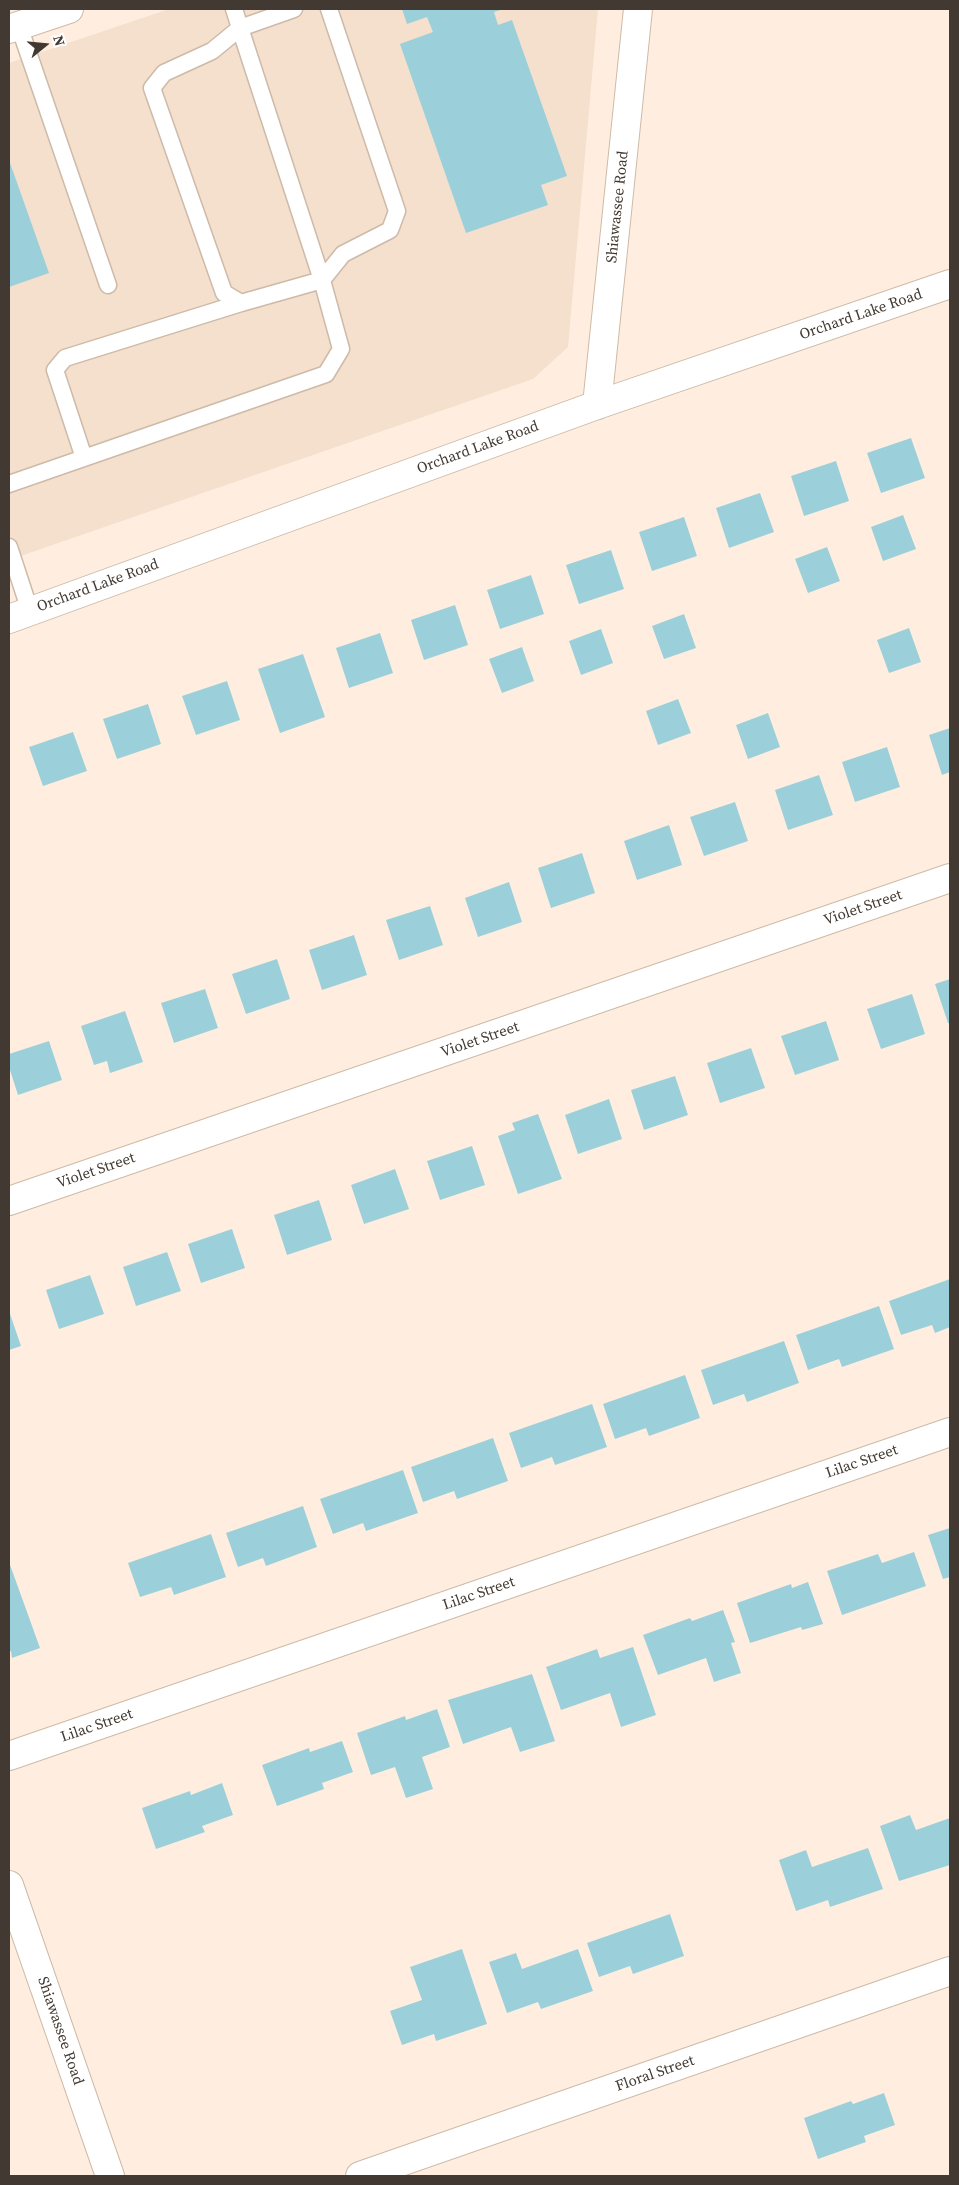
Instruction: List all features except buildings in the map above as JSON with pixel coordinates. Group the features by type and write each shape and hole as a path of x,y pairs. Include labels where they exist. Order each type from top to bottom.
{"street":[{"name":"Shiawassee Road","path":"597,405 638,9"},
{"path":"14,27 64,10"},
{"name":"Orchard Lake Road","path":"20,615 597,405 950,284"},
{"name":"Violet Street","path":"9,1201 950,878"},
{"name":"Lilac Street","path":"9,1756 950,1432"},
{"name":"Shiawassee Road","path":"9,1885 110,2176"},
{"name":"Floral Street","path":"360,2176 950,1971"}],"lane":[{"path":"9,484 326,374 341,349 322,280 234,9"},
{"path":"241,303 224,293 152,88 164,73 212,51 240,28 294,9"},
{"path":"84,458 55,370 65,358 241,303 322,280 343,254 390,230 397,211 329,9"},
{"path":"14,27 108,285"},
{"path":"9,547 20,615"}],"shaded area":[{"path":"169,9 598,9 568,347 533,379 9,560 9,63"}]}
